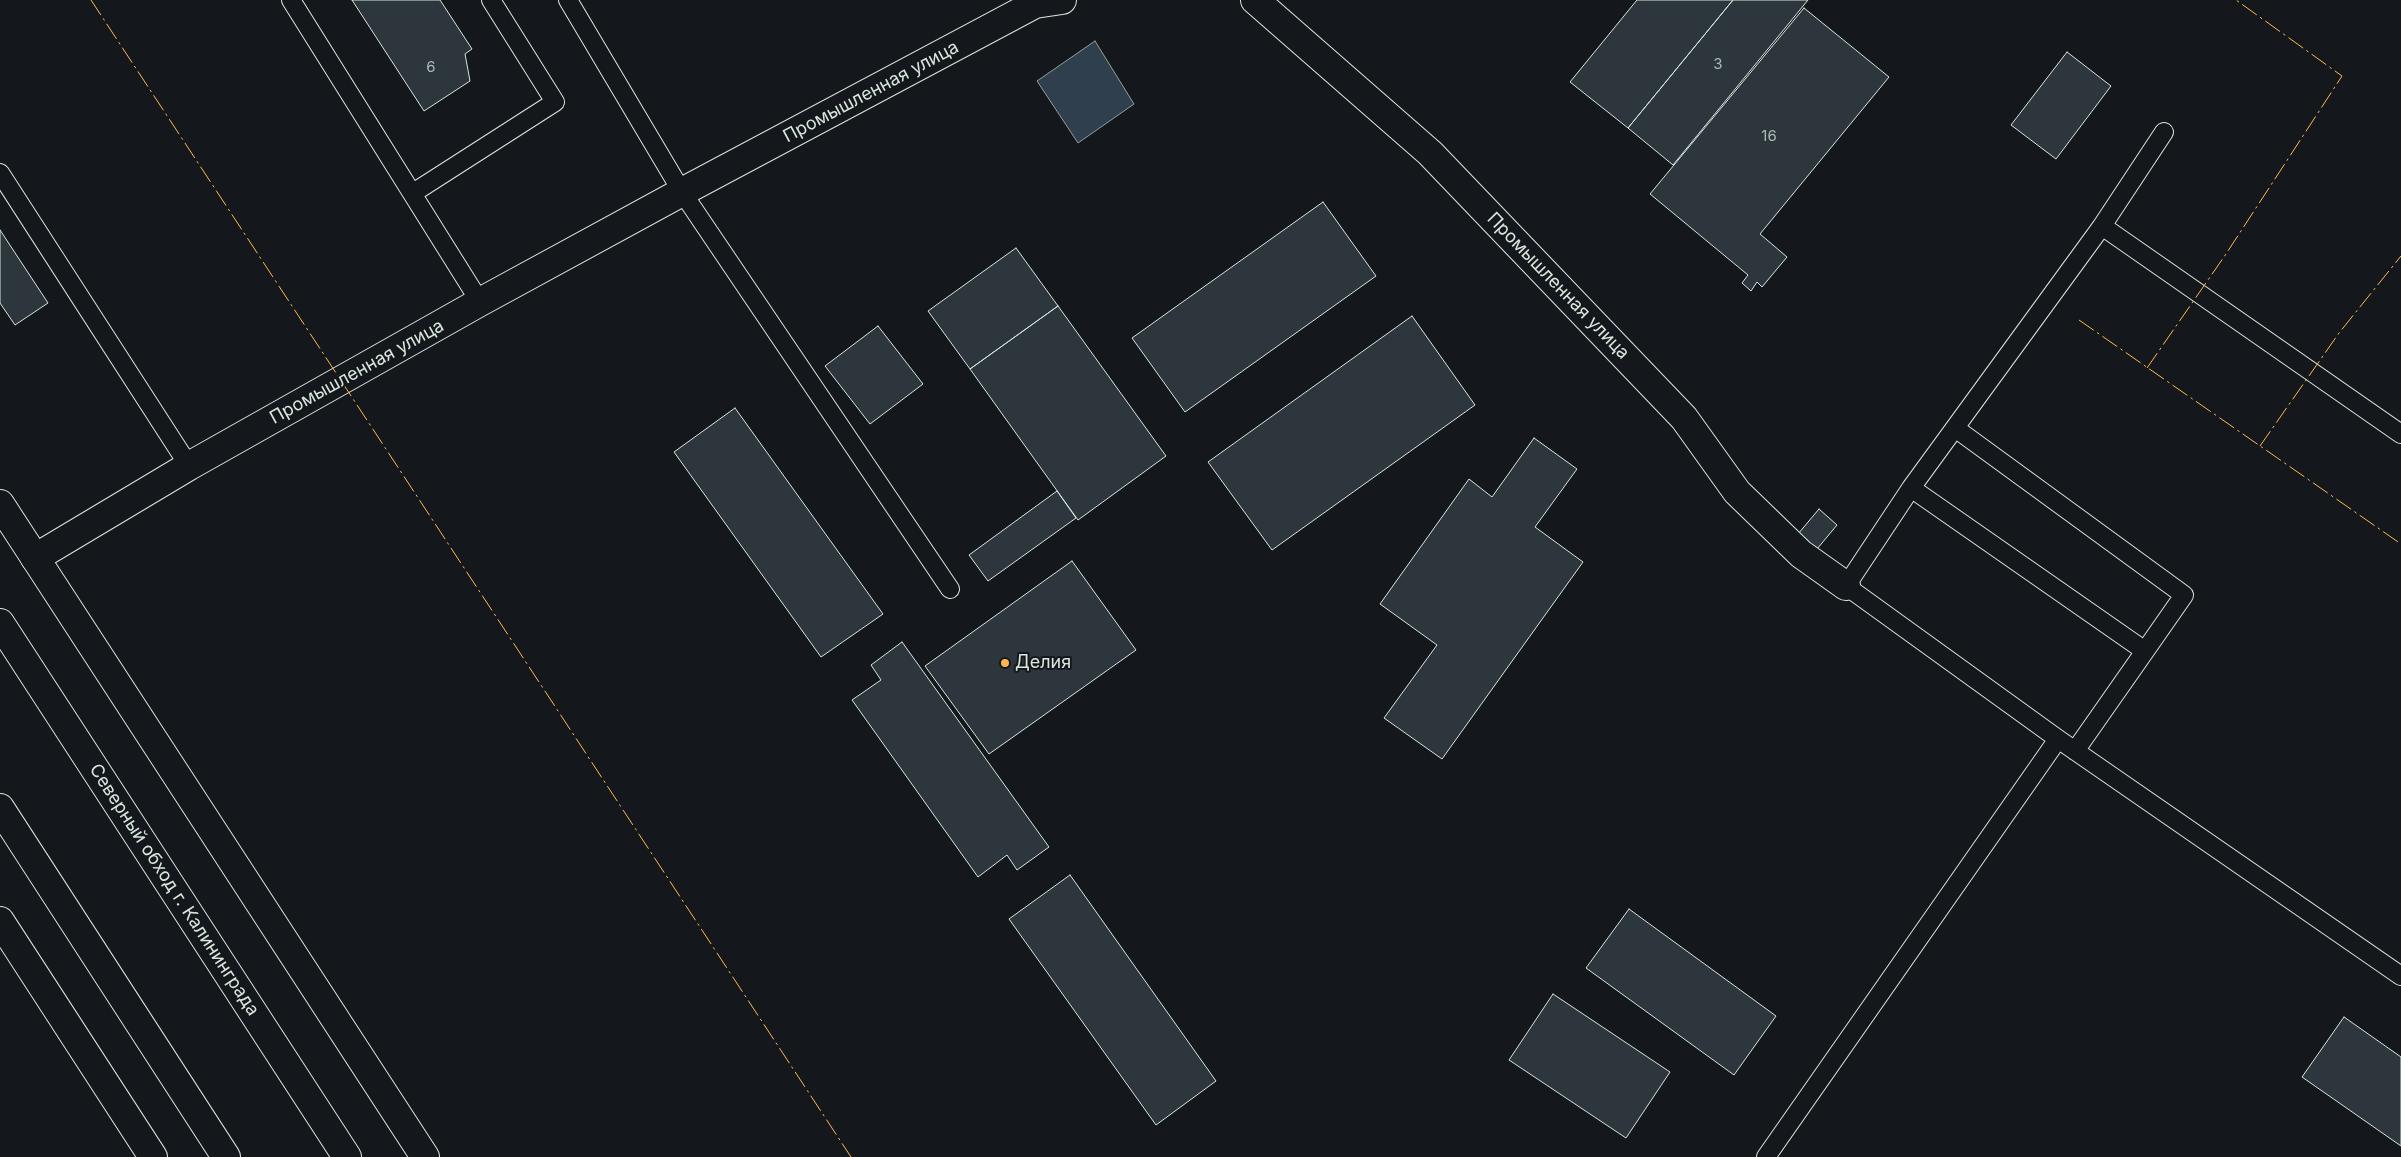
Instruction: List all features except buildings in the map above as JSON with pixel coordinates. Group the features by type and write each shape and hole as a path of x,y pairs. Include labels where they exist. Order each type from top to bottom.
{"main road":[{"name":"Промышленная улица","path":"35,558 188,466 480,302 682,192 1034,4 1062,0"},
{"name":"Промышленная улица","path":"1254,0 1430,153 1684,418 1737,492 1801,554 1846,586"},
{"path":"0,504 425,1157"},
{"name":"Северный обход г. Калининграда","path":"0,623 347,1157"},
{"path":"0,808 226,1157"},
{"path":"0,920 153,1157"}],"lane":[{"path":"291,0 480,302"},
{"path":"413,193 555,102 491,0"},
{"path":"568,0 682,192 950,589"},
{"path":"2164,132 2102,226 1911,488 1846,586 2075,751 2401,976"},
{"path":"0,173 188,466"},
{"path":"2102,226 2401,434"},
{"path":"1955,428 2184,595 2075,751"},
{"path":"1911,488 2145,651"},
{"path":"1766,1157 2058,739"}],"water":[{"path":"1095,41 1134,104 1078,143 1037,81"}],"power":[{"path":"91,0 851,1157"},
{"path":"2147,368 2226,254 2342,76 2236,0"},
{"path":"2260,446 2339,333 2401,256"},
{"path":"2079,320 2401,544"}],"place":[{"name":"Делия","path":"1005,663"}]}
